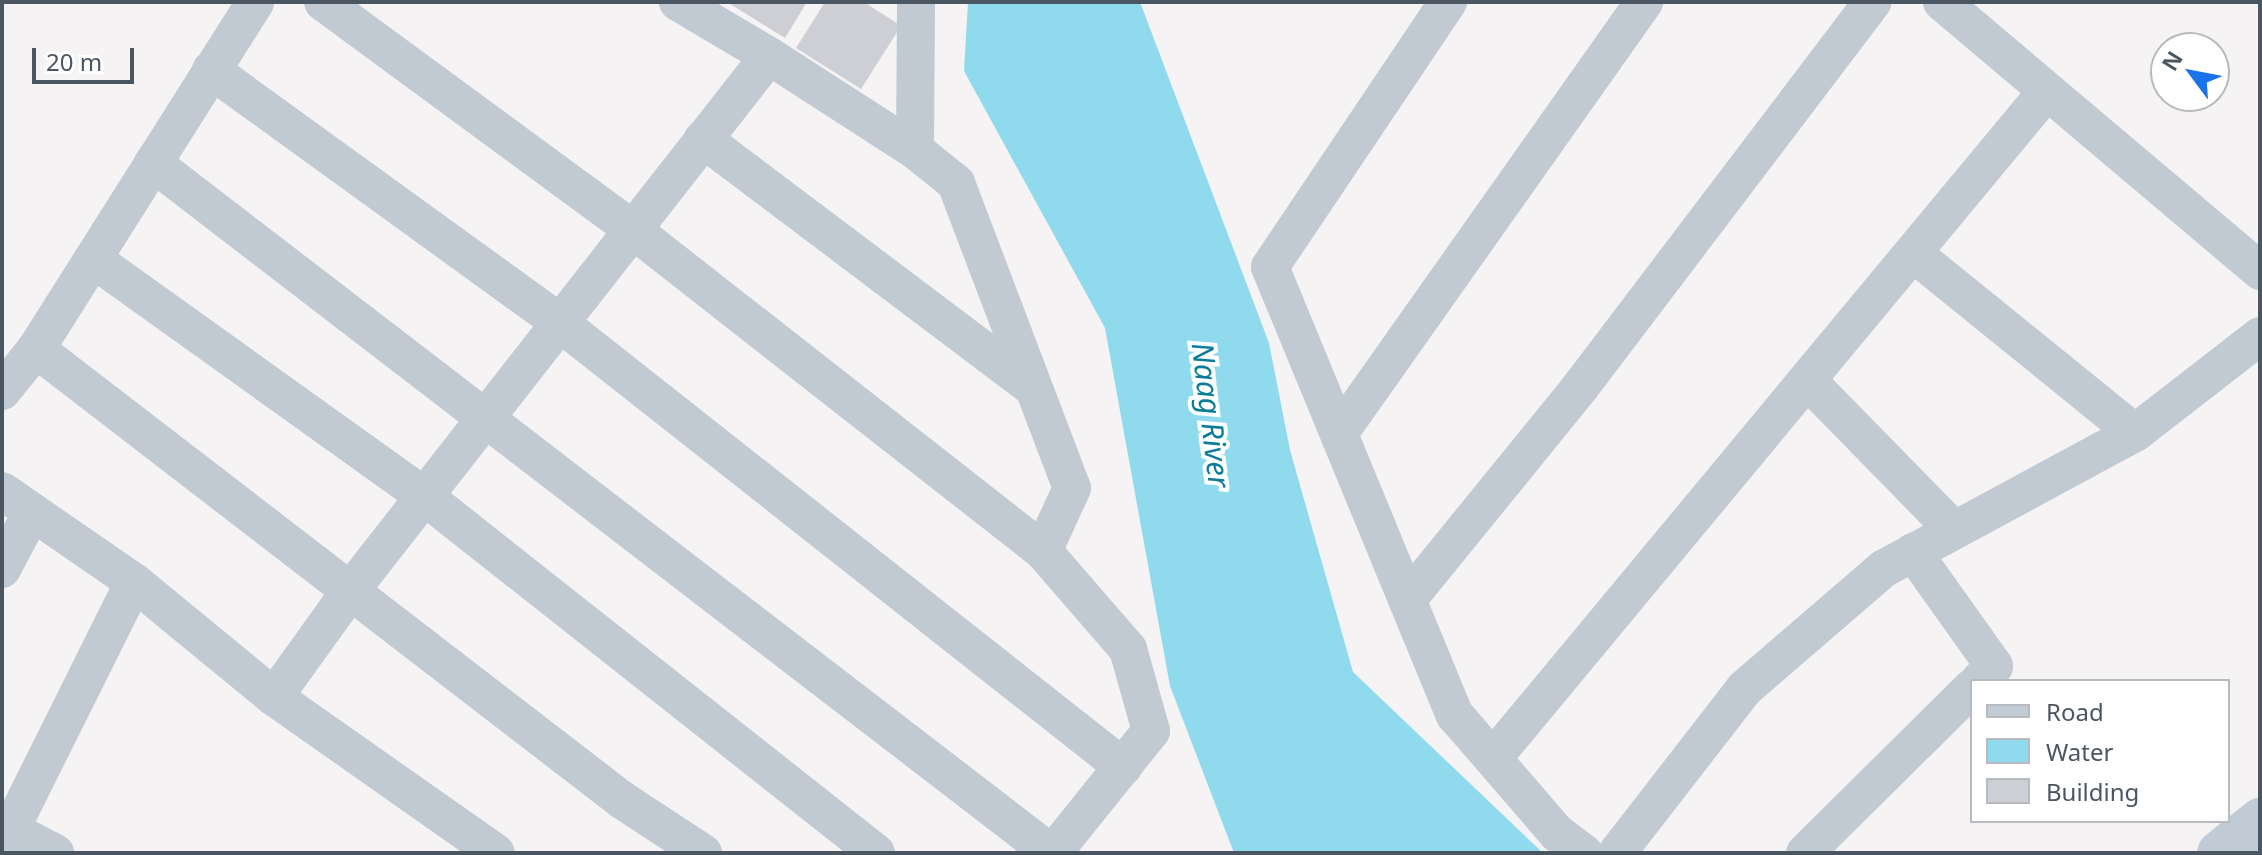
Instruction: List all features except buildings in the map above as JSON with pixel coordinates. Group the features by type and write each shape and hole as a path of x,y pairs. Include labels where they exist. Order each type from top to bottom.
{"street":[{"path":"2,391 36,349 255,2"},
{"path":"153,163 1052,853 1151,731 1128,649 1043,551 633,230 323,2"},
{"path":"678,2 915,150 956,183 1072,488 1043,551"},
{"path":"915,150 916,2"},
{"path":"1448,2 1270,267 1455,715 1557,833 1584,853"},
{"path":"1340,432 1644,2"},
{"path":"1408,599 1581,386 1872,2"},
{"path":"1942,2 2260,271"},
{"path":"274,697 351,590 769,56"},
{"path":"211,70 560,323 1123,767"},
{"path":"1493,758 1809,382 2047,91"},
{"path":"703,139 1033,388"},
{"path":"1914,254 2135,433"},
{"path":"93,259 424,496 876,853"},
{"path":"1617,853 1744,689 1883,569 2135,433 2260,336"},
{"path":"36,349 622,800 703,853"},
{"path":"1809,382 1954,530"},
{"path":"2,569 16,502 134,582 274,697 496,853"},
{"path":"1913,552 1994,666 1981,679"},
{"path":"55,853 5,836 134,582"},
{"path":"1805,853 1970,690"},
{"path":"2219,853 2260,820"}],"water":[{"name":"Naag River","path":"968,2 1140,2 1269,343 1290,450 1353,672 1543,853 1234,853 1170,686 1105,328 964,71"}]}
